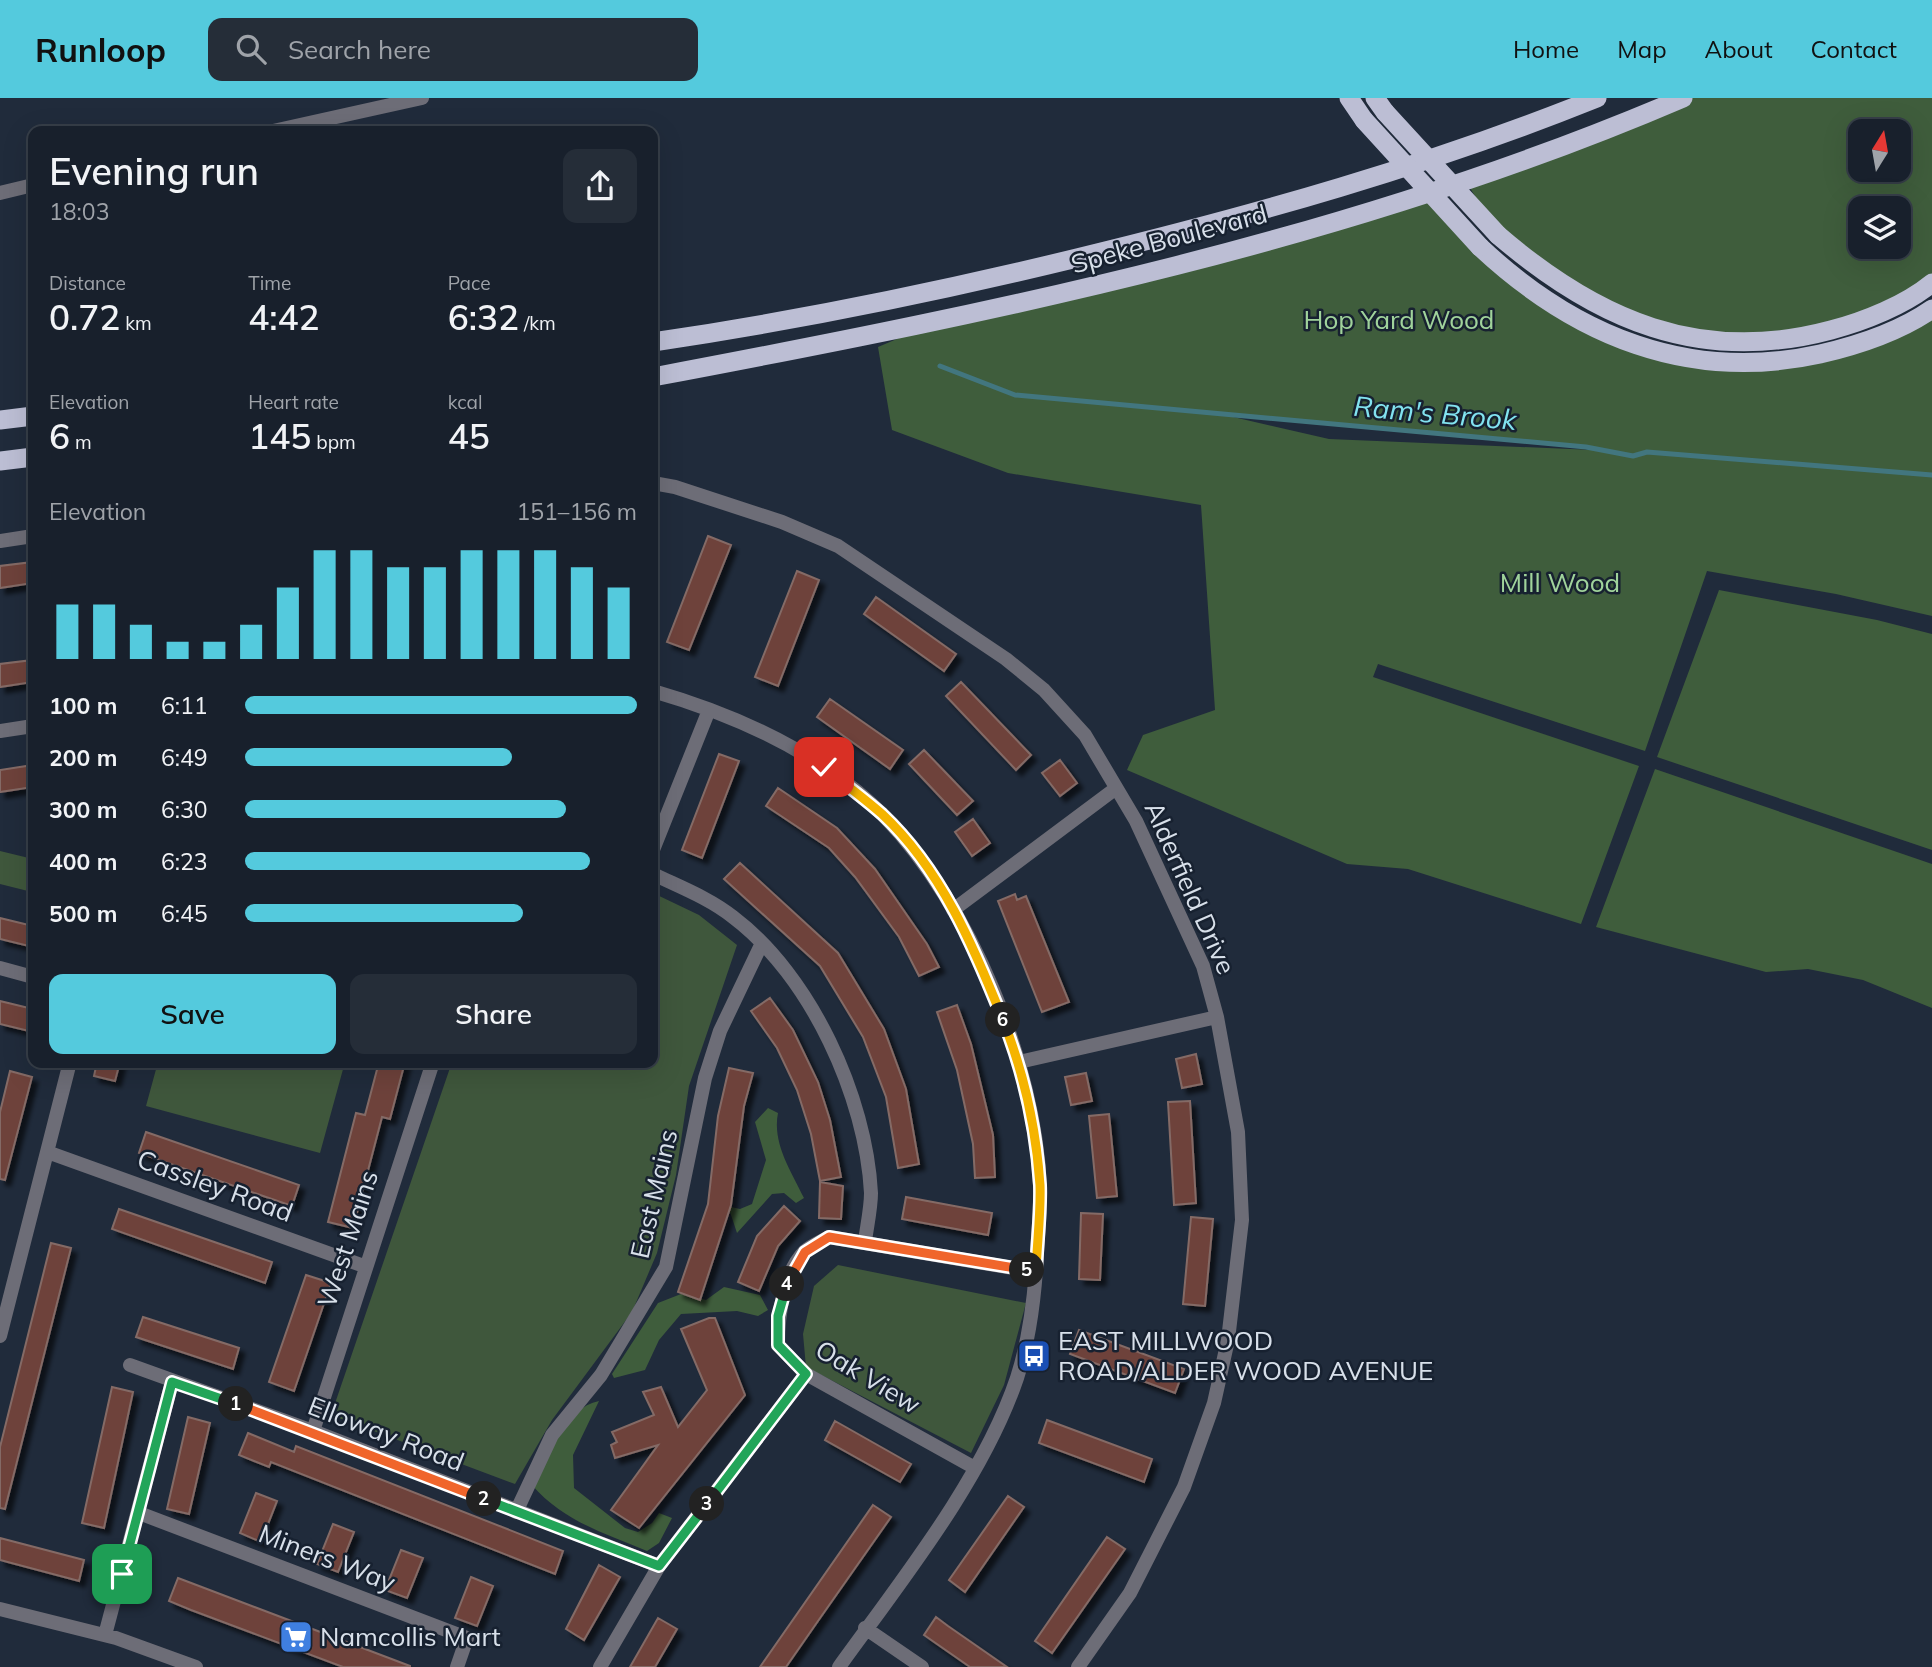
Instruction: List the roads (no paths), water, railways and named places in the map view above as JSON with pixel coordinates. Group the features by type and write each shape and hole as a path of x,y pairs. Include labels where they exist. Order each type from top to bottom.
{"highway":[{"path":"1349,98 1364,120 1480,247 1516,280 1581,323 1648,348 1689,358 1738,363 1802,358 1882,335 1932,309"},
{"name":"Speke Boulevard","path":"658,341 737,330 892,299 1236,219 1385,174 1597,98"},
{"name":"Speke Boulevard","path":"658,376 937,322 1195,263 1492,172 1683,98"},
{"path":"1492,172 1697,98"},
{"path":"1380,105 1498,235 1531,264 1600,308 1671,334 1717,342 1760,343 1804,337 1836,329 1891,307 1932,283"},
{"path":"0,420 28,417"},
{"path":"0,461 28,458"}],"street":[{"path":"296,126 422,98"},
{"path":"0,192 28,186"},
{"name":"Alderfield Drive","path":"658,484 675,486 758,514 838,546 1006,659 1044,690 1085,735 1136,821 1197,954 1217,1017 1238,1132 1242,1220 1228,1340 1214,1404 1184,1487 1130,1593 1078,1667"},
{"path":"0,541 28,537"},
{"path":"658,693 757,729 824,767 883,815 919,855 976,952 1019,1062 1029,1100 1040,1186 1032,1313 1017,1378 957,1500 839,1667"},
{"path":"658,838 709,710"},
{"path":"0,731 28,727"},
{"path":"953,910 1115,789"},
{"path":"658,876 700,896 733,916 762,943 802,994 831,1042 856,1104 871,1194 865,1241"},
{"name":"East Mains","path":"516,1511 552,1435 601,1375 666,1267 705,1078 720,1031 762,943"},
{"path":"0,968 28,976"},
{"path":"1019,1062 1217,1017"},
{"path":"0,1336 3,1316 50,1153 70,1068"},
{"name":"West Mains","path":"313,1431 430,1068"},
{"name":"Cassley Road","path":"50,1153 364,1266"},
{"name":"Oak View","path":"975,1468 806,1374 778,1345 778,1316 787,1284 805,1252 829,1237 1036,1272"},
{"name":"Elloway Road","path":"130,1364 172,1382 313,1431 659,1566"},
{"path":"600,1667 659,1566 806,1374"},
{"path":"105,1635 172,1382"},
{"name":"Miners Way","path":"139,1513 467,1637 457,1667"},
{"path":"0,1609 105,1635 196,1667"},
{"path":"865,1628 922,1667"}],"waterway":[{"name":"Ram's Brook","path":"940,366 1015,395 1586,447 1633,456 1647,452 1932,475"}],"place":[{"name":"EAST MILLWOOD ROAD/ALDER WOOD AVENUE","path":"1034,1356"},
{"name":"Namcollis Mart","path":"296,1637"}],"park label":[{"name":"Hop Yard Wood","path":"1399,320"},
{"name":"Mill Wood","path":"1560,583"}]}
